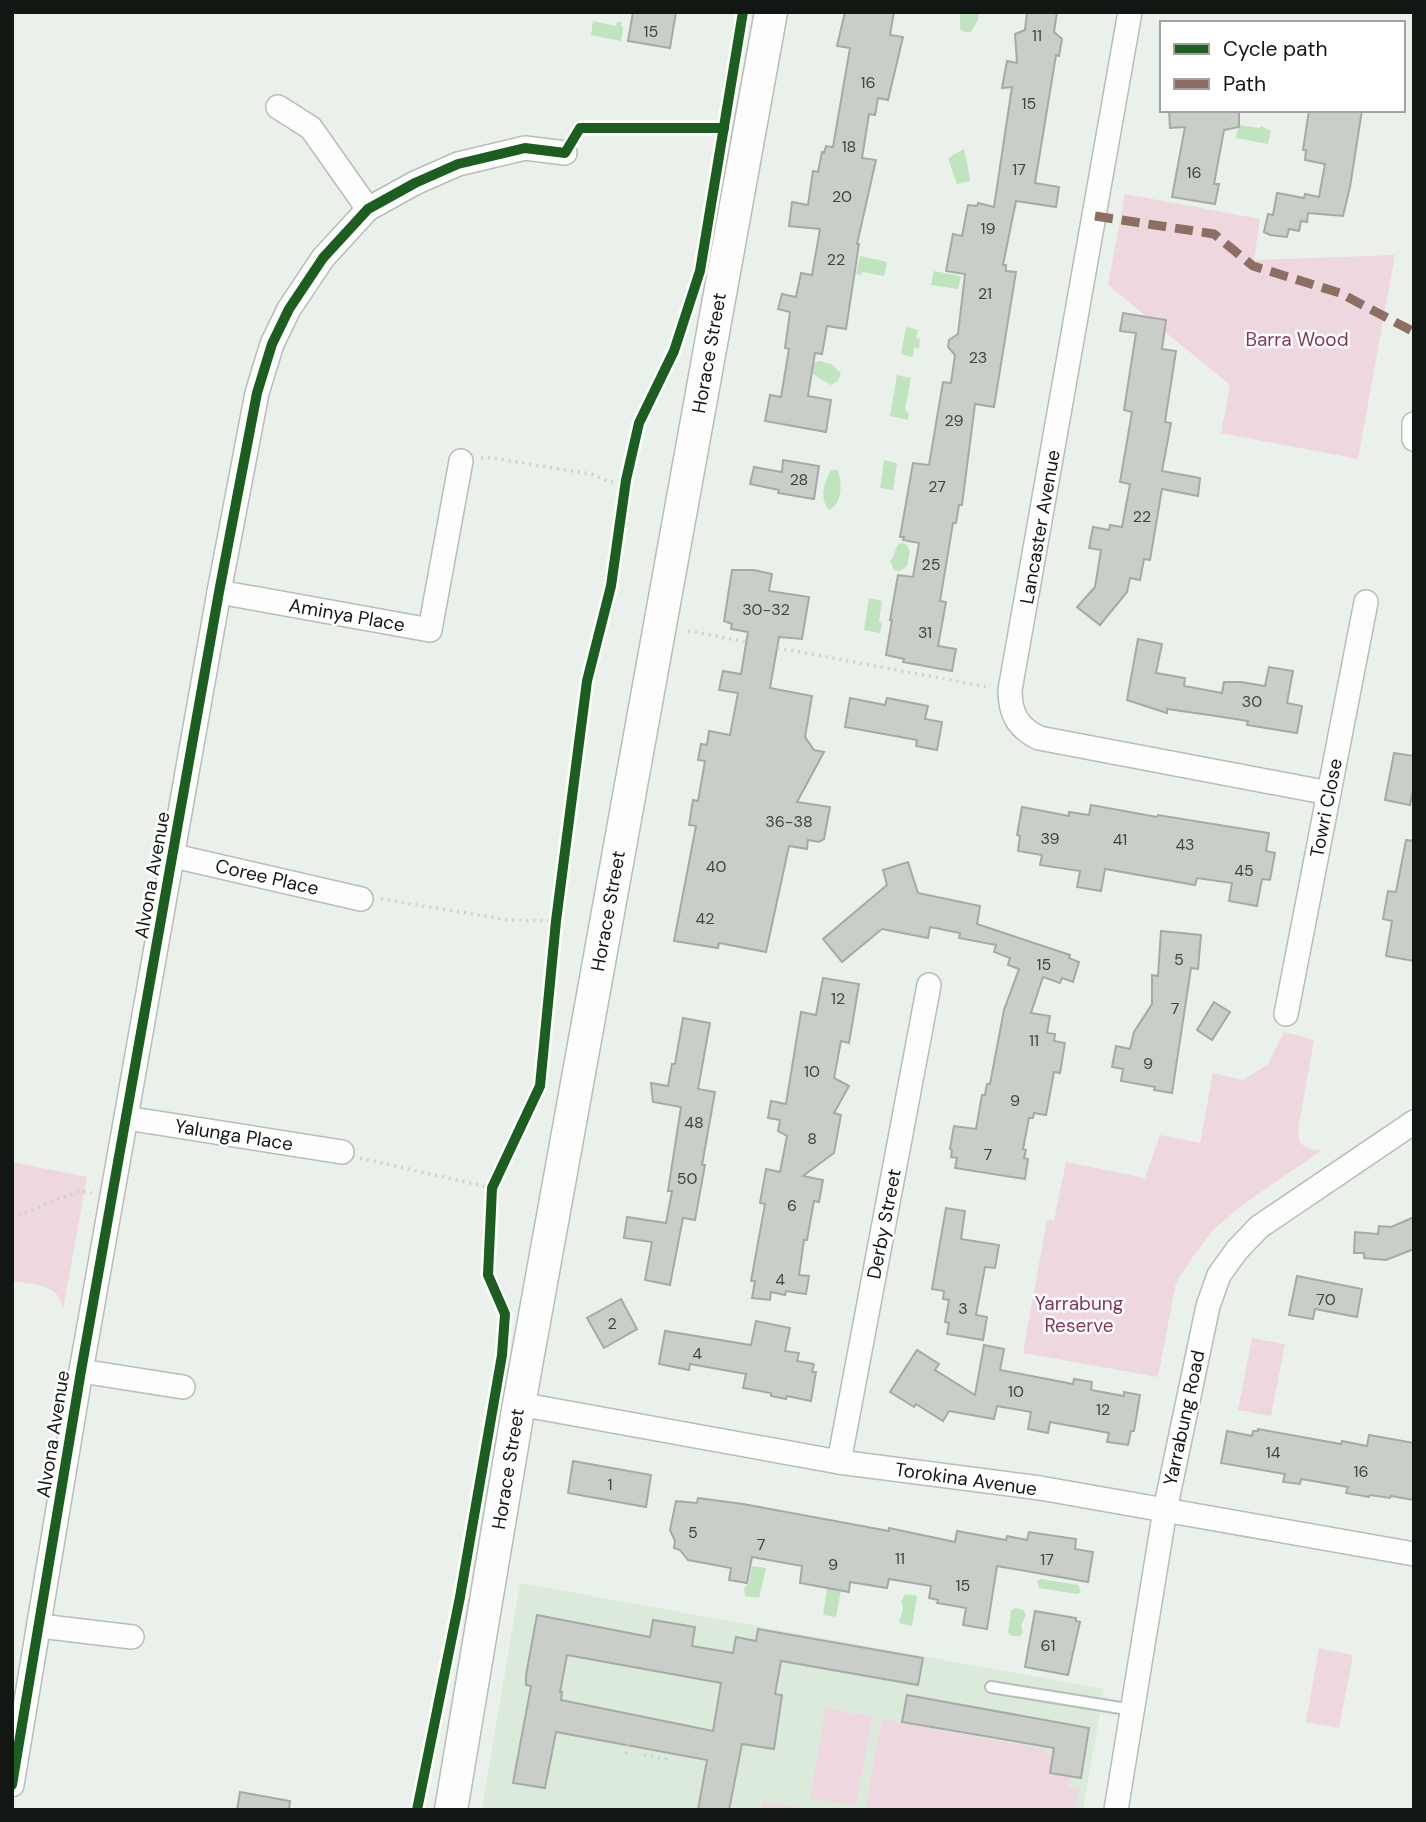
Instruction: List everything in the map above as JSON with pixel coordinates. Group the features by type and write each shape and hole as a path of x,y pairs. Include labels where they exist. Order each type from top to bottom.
{"main road":[{"name":"Horace Street","path":"451,1810 519,1404 771,12"}],"street":[{"name":"Lancaster Avenue","path":"1130,12 1010,691 1010,706 1015,719 1025,731 1039,738 1329,793"},
{"path":"278,107 311,128 368,209"},
{"name":"Alvona Avenue","path":"12,1785 111,1198 219,592 257,393 272,344 289,309 323,258 368,209 415,183 458,164 525,148 565,153"},
{"name":"Aminya Place","path":"219,592 430,630 461,461"},
{"name":"Towri Close","path":"1286,1014 1366,602"},
{"name":"Coree Place","path":"174,856 361,899"},
{"name":"Derby Street","path":"839,1462 929,985"},
{"name":"Yalunga Place","path":"125,1118 342,1152"},
{"name":"Yarrabung Road","path":"1116,1810 1165,1510 1208,1306 1219,1275 1237,1250 1259,1227 1414,1122"},
{"path":"81,1371 183,1387"},
{"name":"Torokina Avenue","path":"519,1404 839,1462 1040,1488 1414,1555"},
{"path":"40,1626 132,1637"}],"lane":[{"path":"991,1687 1133,1710"}],"path":[{"path":"565,153 580,128 723,134 726,115"},
{"path":"461,461 486,457 591,474 610,482 628,474"},
{"path":"625,493 628,474"},
{"path":"688,631 1010,691"},
{"path":"361,899 387,899 508,920 556,921"},
{"path":"554,934 558,908"},
{"path":"342,1152 365,1160 492,1188"},
{"path":"491,1200 497,1177"},
{"path":"12,1218 79,1191 111,1198"},
{"path":"635,1662 646,1664"},
{"path":"626,1754 631,1731"},
{"path":"619,1739 638,1742"},
{"path":"644,1755 666,1759 666,1753"}],"shaded area":[{"path":"960,12 979,12 971,32 960,29"},
{"path":"593,21 616,26 617,22 622,22 621,41 591,35"},
{"path":"1239,125 1261,126 1271,131 1268,144 1236,138"},
{"path":"964,149 970,181 957,184 948,158"},
{"path":"860,256 887,262 884,276 863,272 856,274"},
{"path":"934,271 961,276 958,289 931,285"},
{"path":"906,327 918,330 916,338 920,339 919,349 914,347 913,357 901,354"},
{"path":"819,361 831,364 841,373 838,381 831,385 813,374 813,363"},
{"path":"897,375 911,378 905,410 909,414 908,420 890,416"},
{"path":"884,460 897,463 893,490 880,488"},
{"path":"831,470 838,470 841,487 837,503 829,510 824,501 824,490"},
{"path":"900,543 906,544 910,551 907,566 900,571 894,570 890,561"},
{"path":"869,598 882,601 880,633 864,630"},
{"path":"752,1566 766,1568 759,1598 745,1596 744,1588 749,1583"},
{"path":"1041,1579 1078,1585 1081,1592 1077,1594 1039,1588 1037,1581"},
{"path":"520,1583 1104,1689 1083,1810 482,1810"},
{"path":"827,1588 841,1590 836,1617 823,1615"},
{"path":"905,1594 917,1596 912,1626 899,1623 903,1608 901,1602"},
{"path":"1015,1608 1023,1610 1026,1615 1020,1636 1011,1636 1008,1632 1011,1611"}],"green space":[{"name":"Barra Wood","path":"1125,194 1260,219 1254,260 1395,255 1358,459 1221,433 1230,385 1108,285"},
{"name":"Yarrabung Reserve","path":"1284,1032 1314,1040 1298,1130 1300,1143 1309,1149 1322,1150 1241,1206 1213,1230 1192,1258 1176,1283 1158,1377 1023,1353 1047,1220 1054,1221 1066,1162 1145,1178 1160,1135 1200,1143 1213,1073 1243,1080 1268,1064"},
{"path":"12,1162 87,1177 63,1310 61,1301 52,1290 12,1281"},
{"path":"1252,1338 1285,1344 1271,1416 1238,1410"},
{"path":"1319,1648 1353,1655 1339,1728 1306,1722"},
{"path":"826,1708 872,1717 856,1806 810,1798"},
{"path":"882,1719 1047,1750 1046,1755 1072,1760 1068,1787 1079,1789 1075,1810 865,1810"},
{"path":"763,1802 811,1809 813,1810 762,1810"}],"building":[{"path":"633,12 676,12 670,48 628,41"},
{"path":"845,12 894,12 890,35 903,37 888,100 878,98 875,115 869,114 862,158 876,160 857,244 846,329 827,326 822,354 815,353 808,396 831,400 826,432 765,421 770,395 781,397 789,349 785,348 790,312 778,309 782,294 796,297 801,273 812,275 820,229 789,226 792,202 808,205 813,171 818,172 826,146 833,147 850,48 837,46"},
{"path":"1027,12 1057,12 1054,32 1062,39 1059,56 1056,55 1035,183 1059,187 1056,207 1016,201 1003,265 1006,265 1006,271 1016,272 994,407 975,404 962,505 959,505 956,523 953,523 940,601 946,602 938,646 956,649 952,671 903,662 904,659 886,655 898,575 913,577 919,543 900,537 913,463 929,465 943,382 951,383 955,355 948,347 949,340 958,334 965,274 946,271 953,234 962,236 968,205 977,206 978,203 994,207 1012,87 1002,88 1007,61 1017,63 1015,34 1025,30"},
{"path":"1169,112 1239,112 1239,127 1224,130 1214,184 1219,184 1215,204 1172,197 1185,127 1170,128"},
{"path":"1309,112 1362,112 1343,216 1308,213 1307,222 1301,221 1299,231 1289,229 1287,237 1270,235 1264,232 1268,214 1273,215 1277,193 1304,198 1305,194 1319,197 1325,164 1305,160 1306,150 1303,150"},
{"path":"1123,313 1166,320 1162,349 1176,351 1165,422 1171,423 1162,471 1200,478 1198,496 1162,489 1150,560 1144,559 1140,580 1130,578 1127,592 1100,625 1077,607 1095,587 1101,550 1089,548 1093,527 1109,530 1110,525 1122,527 1130,484 1120,482 1132,412 1124,410 1136,333 1120,331"},
{"path":"783,460 819,466 814,499 778,493 779,490 750,484 754,467 782,472"},
{"path":"732,570 754,570 772,574 769,591 809,597 802,639 779,637 770,688 812,696 805,737 814,750 824,752 797,802 830,807 824,839 819,842 808,840 807,849 789,846 766,952 719,943 718,948 674,941 696,826 689,825 693,800 698,801 705,761 698,760 701,744 707,745 709,731 730,735 738,693 719,690 723,671 741,674 748,632 731,629 732,624 724,621"},
{"path":"1138,639 1162,644 1156,673 1185,678 1184,686 1222,693 1224,682 1265,686 1269,667 1293,671 1287,703 1302,706 1297,733 1247,725 1248,721 1216,716 1167,709 1167,713 1127,700"},
{"path":"850,698 885,705 887,698 928,706 925,719 942,722 937,750 916,746 917,740 845,727"},
{"path":"1394,753 1414,756 1414,786 1410,805 1385,800"},
{"path":"1091,805 1269,833 1266,851 1275,853 1270,880 1262,879 1257,906 1229,901 1232,883 1197,878 1195,885 1105,869 1101,891 1077,887 1080,871 1040,865 1042,855 1018,851 1020,836 1017,835 1022,807 1069,816 1069,812 1089,815"},
{"path":"1406,840 1414,841 1414,961 1386,956 1392,921 1383,919 1388,891 1396,892"},
{"path":"908,862 918,893 980,906 977,924 1070,955 1069,958 1079,962 1073,982 1062,978 1060,983 1043,977 1031,1013 1050,1016 1047,1033 1055,1034 1054,1041 1065,1043 1060,1073 1054,1072 1046,1115 1034,1113 1033,1118 1029,1118 1023,1149 1026,1150 1024,1158 1028,1159 1025,1179 955,1168 957,1158 951,1157 950,1149 954,1126 976,1129 982,1095 985,1095 987,1084 990,1084 1004,1010 1019,969 1008,965 1010,958 994,952 996,945 959,938 960,933 930,927 928,938 882,929 842,962 823,939 887,885 883,870"},
{"path":"1161,931 1201,935 1198,969 1191,968 1172,1093 1121,1081 1123,1069 1112,1067 1116,1046 1130,1049 1134,1032 1152,1004 1152,975 1158,976"},
{"path":"823,978 859,984 849,1043 841,1041 834,1078 849,1086 834,1113 841,1115 834,1153 803,1176 823,1180 819,1202 814,1201 807,1240 804,1240 799,1275 809,1276 806,1294 786,1291 785,1295 771,1292 770,1300 752,1298 755,1281 751,1281 765,1204 760,1203 766,1169 780,1172 787,1136 778,1131 780,1120 768,1118 771,1101 786,1104 801,1012 816,1015"},
{"path":"1214,1002 1230,1012 1212,1040 1197,1030"},
{"path":"683,1018 710,1023 698,1089 715,1092 695,1220 683,1218 670,1285 645,1280 652,1242 624,1238 627,1217 666,1223 672,1191 668,1191 681,1107 653,1102 651,1083 668,1086"},
{"path":"946,1208 965,1211 961,1239 999,1245 995,1268 985,1267 976,1315 987,1317 983,1340 947,1334 949,1323 945,1322 949,1300 943,1299 944,1291 932,1289"},
{"path":"1414,1217 1414,1249 1386,1260 1364,1258 1364,1253 1354,1253 1355,1232 1378,1234 1379,1226 1391,1227"},
{"path":"1297,1276 1362,1289 1357,1317 1315,1309 1313,1319 1289,1315"},
{"path":"621,1299 637,1329 604,1348 587,1318"},
{"path":"756,1321 790,1328 785,1351 799,1353 797,1361 814,1364 812,1372 816,1372 811,1401 787,1396 786,1399 743,1388 746,1374 690,1364 689,1370 659,1364 665,1331 751,1345"},
{"path":"984,1345 1004,1349 1000,1370 1073,1384 1074,1379 1092,1382 1091,1390 1124,1396 1124,1392 1140,1395 1134,1431 1131,1431 1128,1445 1107,1442 1109,1433 1050,1422 1048,1433 1028,1429 1031,1412 997,1406 994,1419 949,1411 943,1421 890,1392 917,1350 939,1364 935,1370 975,1395"},
{"path":"1258,1429 1341,1444 1342,1441 1367,1446 1369,1435 1414,1443 1414,1500 1346,1493 1348,1487 1301,1479 1300,1484 1283,1482 1285,1474 1221,1463 1227,1431 1252,1436 1253,1431"},
{"path":"573,1461 651,1475 646,1507 568,1493"},
{"path":"698,1498 889,1531 889,1528 955,1542 957,1531 1006,1540 1007,1536 1027,1540 1029,1532 1076,1539 1075,1549 1093,1552 1088,1582 997,1566 987,1629 963,1625 966,1608 937,1603 938,1600 929,1598 931,1586 889,1579 887,1588 850,1582 849,1592 800,1583 802,1566 752,1557 747,1583 729,1580 731,1568 688,1560 680,1550 674,1548 675,1541 670,1530 676,1501 697,1503"},
{"path":"1035,1611 1076,1618 1076,1621 1080,1622 1068,1675 1025,1667"},
{"path":"537,1615 650,1637 653,1620 695,1627 692,1646 733,1653 736,1637 756,1641 758,1629 923,1658 918,1685 781,1661 775,1694 782,1695 774,1749 742,1744 729,1810 698,1810 707,1760 556,1732 545,1788 513,1783 531,1686 526,1685","holes":["567,1655 721,1683 713,1731 561,1700 560,1692"]},
{"path":"907,1695 1089,1728 1081,1778 1050,1773 1054,1748 902,1722"},
{"path":"240,1792 290,1801 289,1810 237,1810"}],"marked path":[{"path":"1095,216 1214,234 1253,266 1340,293 1414,332"}],"cycle path":[{"path":"417,1810 460,1597 502,1355 505,1314 488,1275 492,1188 540,1086 556,921 587,681 611,586 626,480 639,423 674,351 700,271 743,12"},
{"path":"12,1785 81,1371 219,592 257,393 272,344 289,309 323,258 368,209 415,183 458,164 525,148 565,153 580,128 724,128"}]}
